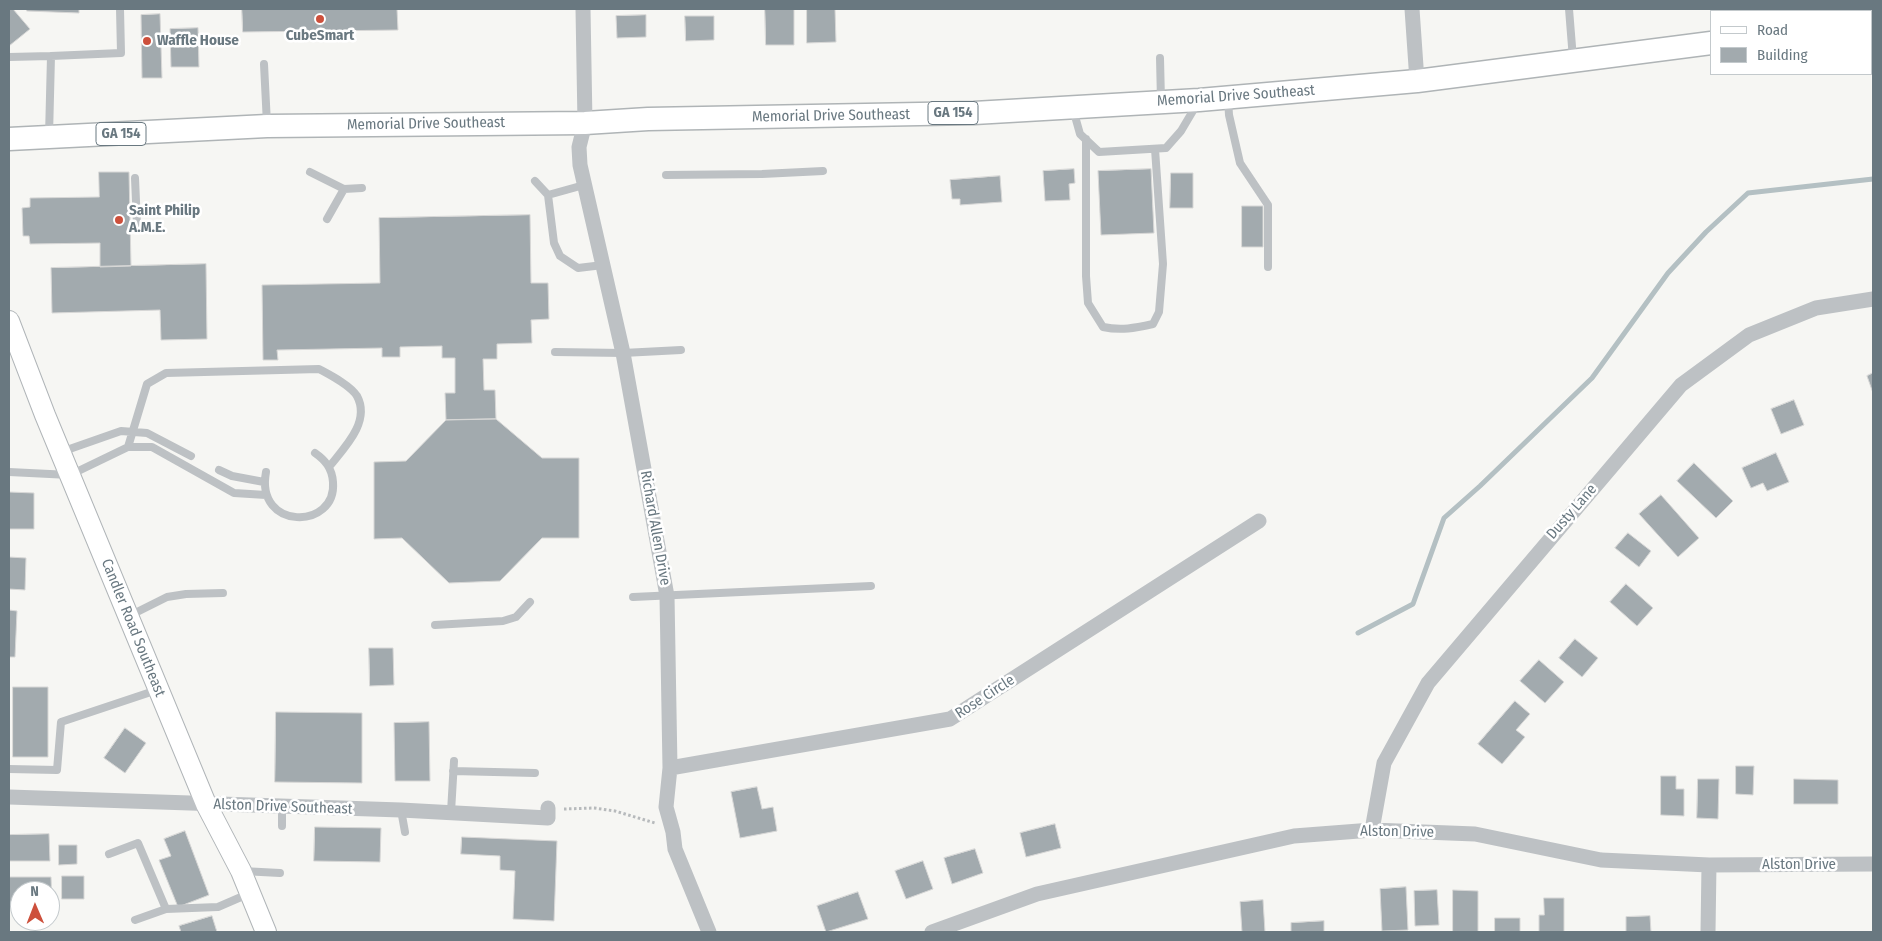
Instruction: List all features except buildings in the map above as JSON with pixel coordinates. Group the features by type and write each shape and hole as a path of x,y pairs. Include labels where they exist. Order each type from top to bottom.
{"main road":[{"name":"Memorial Drive Southeast","path":"9,139 267,126 585,122 648,119 974,113 1228,98 1417,81 1710,43"},
{"name":"Candler Road Southeast","path":"9,320 158,690 206,804 241,871 266,932"}],"street":[{"name":"Richard Allen Drive","path":"583,9 585,122 579,147 580,166 623,353 667,596 670,768 666,807 676,849 709,932"},
{"path":"1412,9 1417,81"},
{"name":"Dusty Lane","path":"1372,830 1384,763 1428,683 1681,385 1749,335 1816,308 1873,299"},
{"name":"Rose Circle","path":"670,768 950,719 1259,521"},
{"name":"Alston Drive Southeast","path":"9,797 401,810 548,818 548,808"},
{"name":"Alston Drive","path":"932,932 1047,892 1294,836 1372,830 1475,834 1601,860 1709,865 1873,864"},
{"path":"1708,932 1709,865"}],"lane":[{"path":"9,57 121,53 120,9"},
{"path":"1569,9 1574,61"},
{"path":"49,138 51,56"},
{"path":"1160,58 1161,102"},
{"path":"264,64 267,126"},
{"path":"1228,98 1240,163 1268,205 1268,267"},
{"path":"1072,107 1080,134 1099,152 1155,149 1166,148 1181,132 1199,100"},
{"path":"1086,139 1086,276 1088,303 1104,327 1116,330 1153,324 1159,312 1163,264 1155,149"},
{"path":"666,175 824,171"},
{"path":"310,172 344,189 362,188"},
{"path":"135,178 137,225"},
{"path":"535,181 548,195 554,243 560,256 578,268 603,265"},
{"path":"548,195 584,185"},
{"path":"327,219 344,189"},
{"path":"555,352 623,353 681,350"},
{"path":"128,447 147,384 166,373 319,369 337,378 356,395 361,410 359,425 349,442 329,466"},
{"path":"61,452 121,431 147,433 192,456"},
{"path":"9,472 70,475 128,447 152,447 234,493 266,495"},
{"path":"266,472 264,482 266,495 275,509 292,517 311,516 327,504 333,485 329,466 315,453"},
{"path":"219,470 232,476 264,482"},
{"path":"632,597 871,586"},
{"path":"128,617 168,597 186,594 222,593"},
{"path":"435,625 502,621 516,617 530,602"},
{"path":"9,769 57,770 61,722 158,690"},
{"path":"452,812 454,761"},
{"path":"453,771 535,774"},
{"path":"282,807 282,826"},
{"path":"401,810 406,832"},
{"path":"109,854 138,843 166,909"},
{"path":"241,871 280,873"},
{"path":"135,920 166,909 218,907 250,893"}],"path":[{"path":"548,808 594,808 615,811 656,824 674,838"}],"waterway":[{"path":"1358,633 1413,604 1444,518 1592,378 1668,273 1706,232 1748,193 1873,179"}],"place":[{"name":"CubeSmart","path":"320,19"},
{"name":"Waffle House","path":"147,41"},
{"name":"Saint Philip A.M.E.","path":"119,220"}]}
